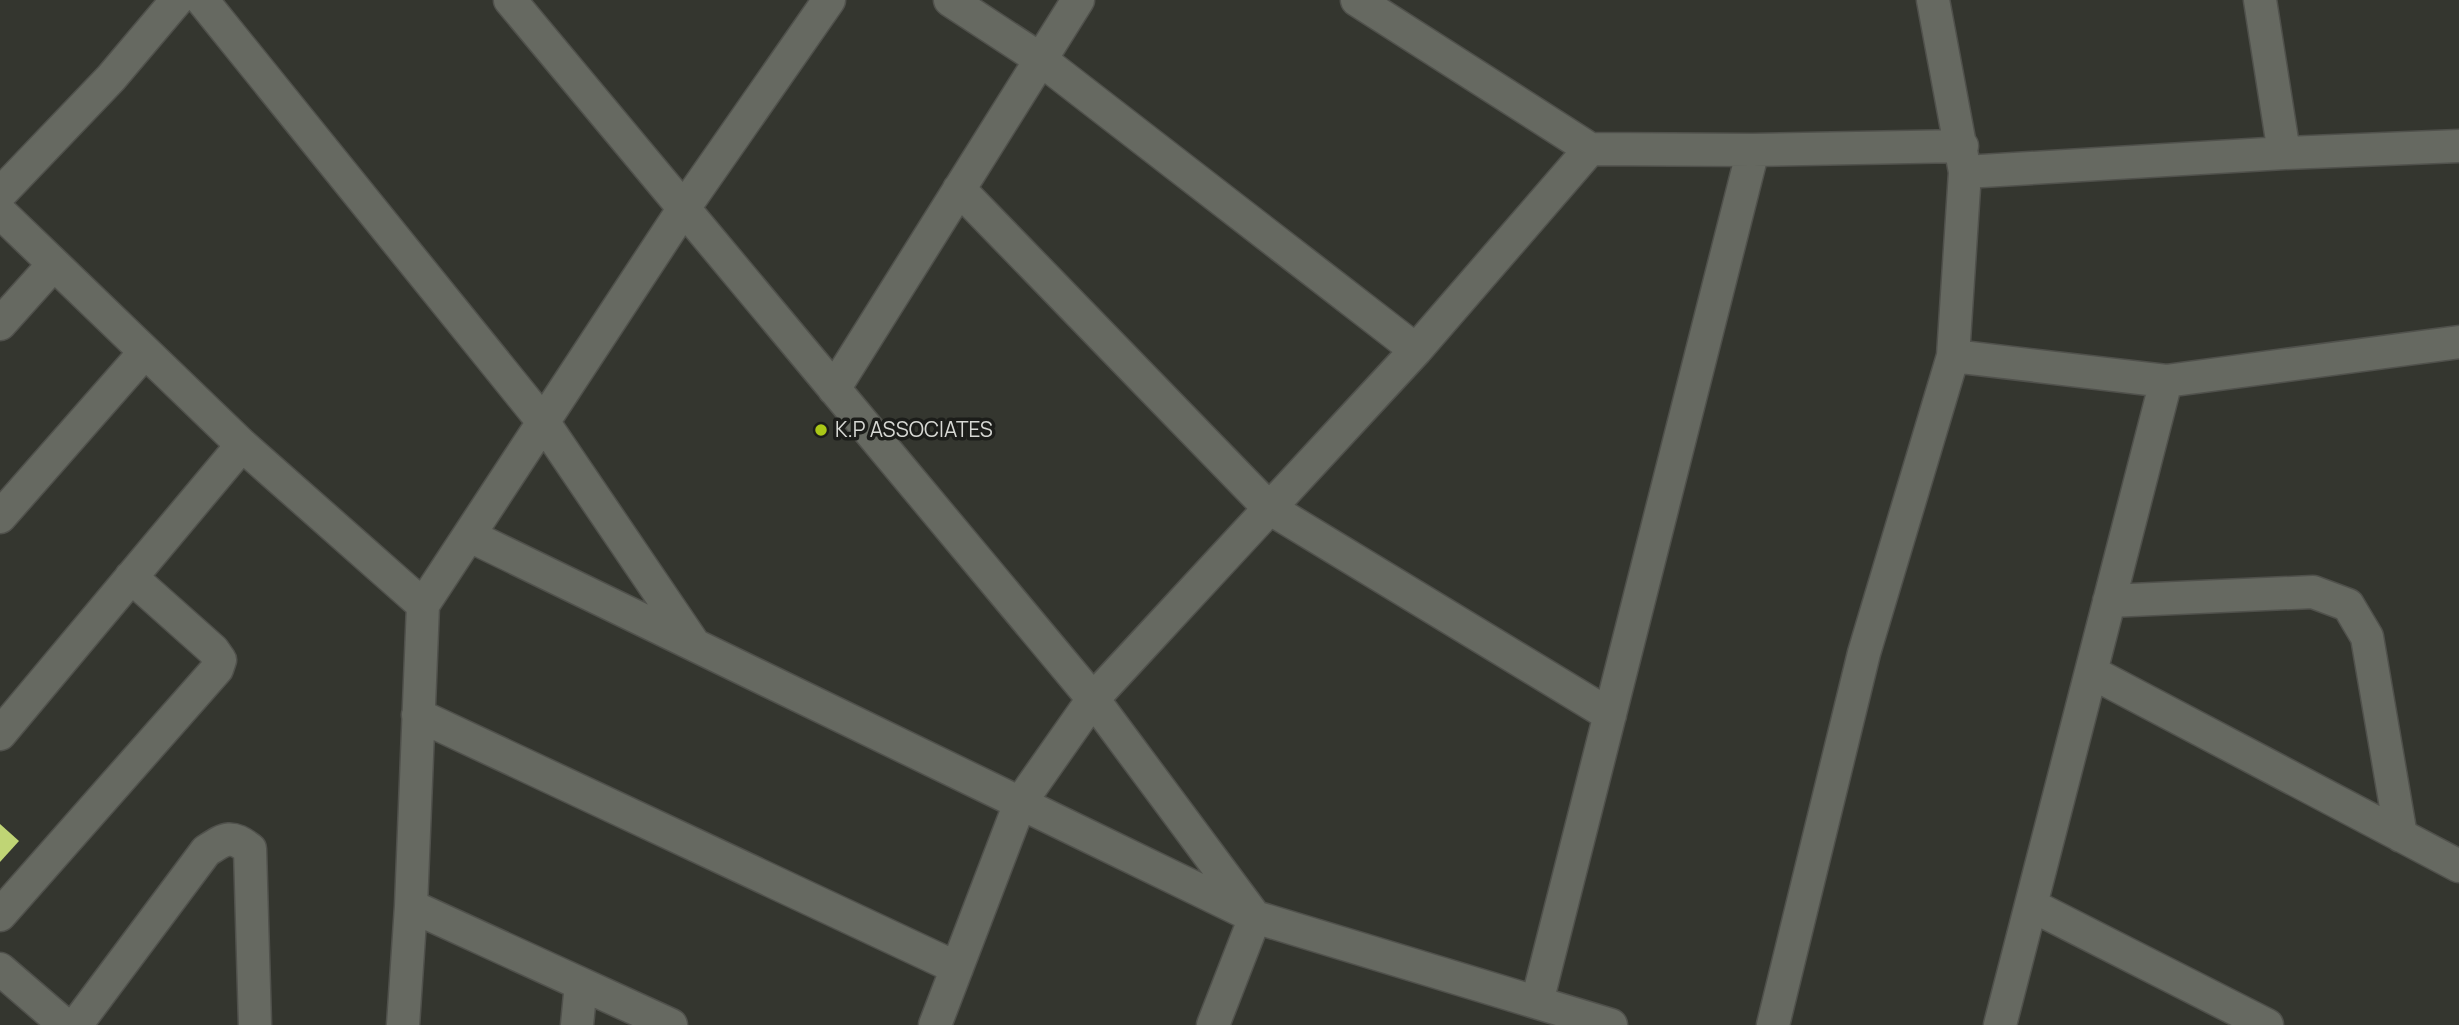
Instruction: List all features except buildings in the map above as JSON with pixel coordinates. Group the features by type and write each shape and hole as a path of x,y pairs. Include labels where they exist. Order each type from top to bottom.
{"street":[{"path":"0,194 111,78 177,0"},
{"path":"202,0 544,423 695,645"},
{"path":"403,1025 424,605 684,208 828,0"},
{"path":"950,0 1040,59 1416,350"},
{"path":"834,389 1078,0"},
{"path":"1773,1025 1864,653 1953,356 1964,159 1933,0"},
{"path":"2260,0 2284,153"},
{"path":"512,1 1093,699 1255,917"},
{"path":"1370,3 1590,149 1753,150 1964,159 2284,153 2459,146"},
{"path":"935,1025 1020,803 1093,699 1416,350 1590,149"},
{"path":"1537,1003 1753,150"},
{"path":"959,189 1269,508 1610,715"},
{"path":"0,212 242,445 424,605"},
{"path":"0,324 53,265"},
{"path":"1953,356 2166,381 2459,342"},
{"path":"0,517 145,352"},
{"path":"2000,1025 2166,381"},
{"path":"0,734 242,445"},
{"path":"470,536 1255,917 1611,1025"},
{"path":"0,915 217,669 220,660 213,650 131,577"},
{"path":"2109,601 2313,592 2348,605 2367,637 2401,836"},
{"path":"2091,672 2459,866"},
{"path":"418,715 957,968"},
{"path":"76,1025 206,851 225,839 236,839 250,849 255,1025"},
{"path":"2031,905 2267,1025"},
{"path":"411,906 671,1025"},
{"path":"1213,1025 1255,917"},
{"path":"0,969 65,1025"},
{"path":"577,1025 582,984"}],"place":[{"name":"K.P ASSOCIATES","path":"821,430"}]}
